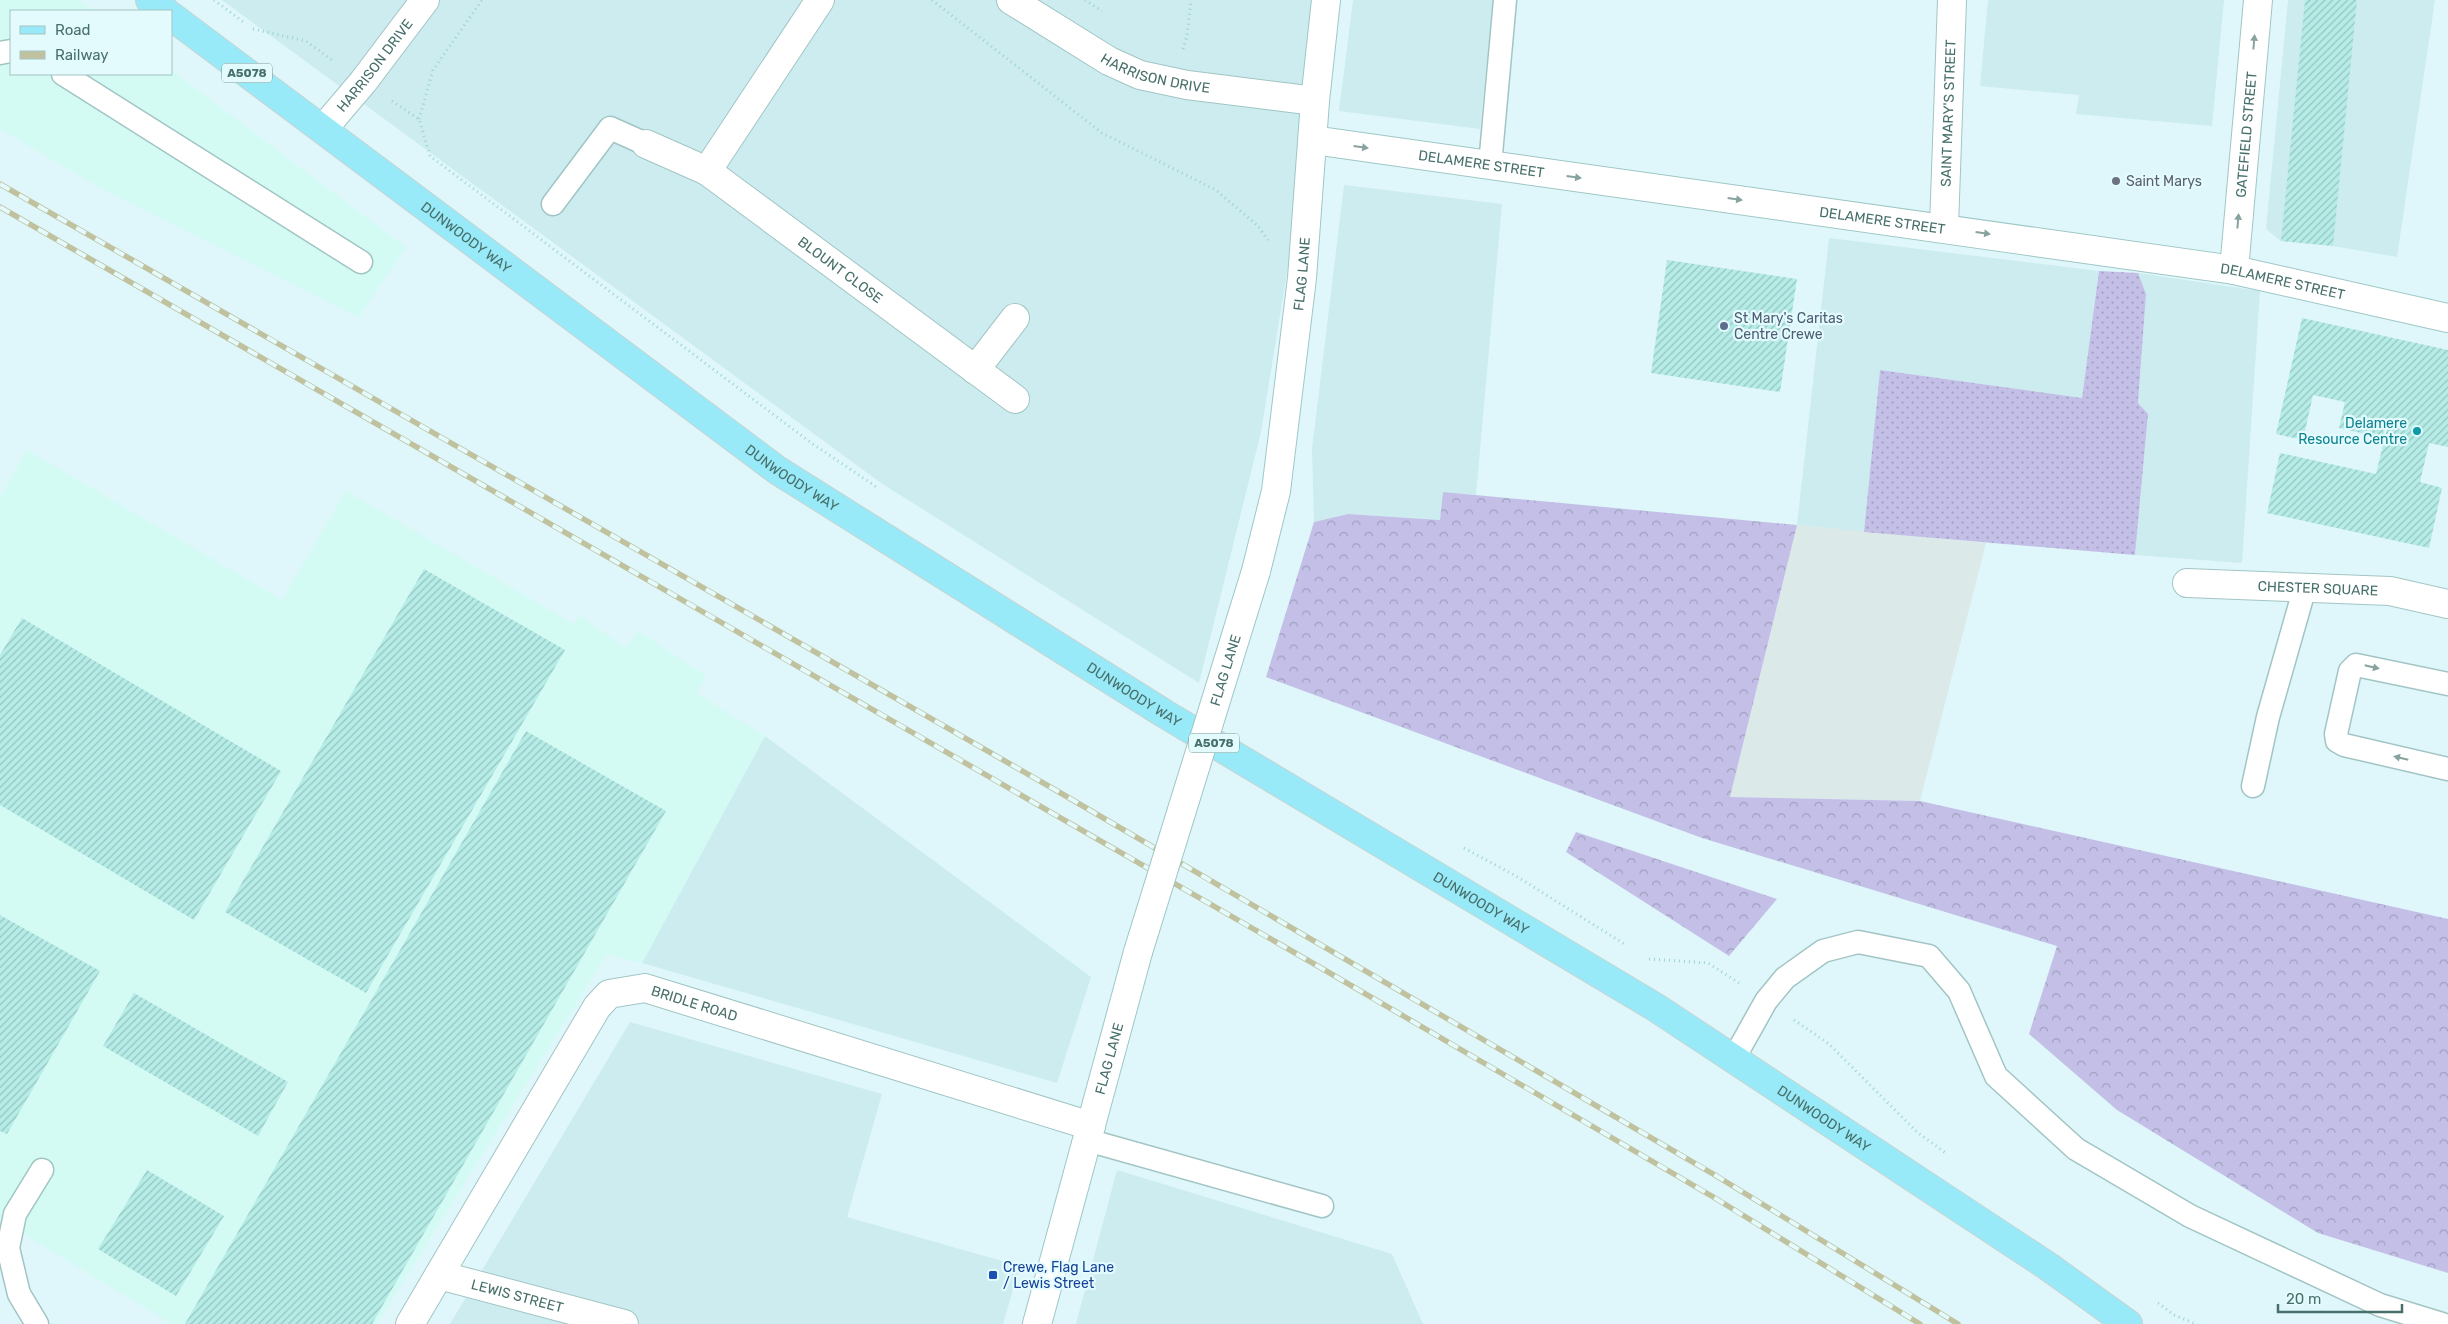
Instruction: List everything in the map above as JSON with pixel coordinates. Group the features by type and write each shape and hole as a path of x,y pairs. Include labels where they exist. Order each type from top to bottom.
{"main road":[{"path":"150,0 164,10"},
{"name":"DUNWOODY WAY","path":"172,17 777,470 1165,714 1655,1007 2049,1267 2128,1324"}],"street":[{"name":"HARRISON DRIVE","path":"323,129 363,82 424,0"},
{"path":"707,171 820,0"},
{"name":"HARRISON DRIVE","path":"1011,0 1109,61 1140,75 1187,85 1315,101"},
{"name":"FLAG LANE","path":"1037,1324 1138,952 1256,571 1276,491 1302,278 1315,101 1326,0"},
{"name":"SAINT MARY'S STREET","path":"1944,227 1952,0"},
{"name":"GATEFIELD STREET","path":"2234,270 2258,0"},
{"name":"DELAMERE STREET","path":"1313,140 1944,227 2234,270 2448,318"},
{"name":"BLOUNT CLOSE","path":"646,144 707,171 1015,399"},
{"path":"975,370 1015,318"},
{"name":"CHESTER SQUARE","path":"2187,583 2390,591 2448,604"},
{"name":"BRIDLE ROAD","path":"410,1324 597,1007 609,994 645,988 1088,1133"},
{"name":"LEWIS STREET","path":"439,1275 624,1324"}],"lane":[{"path":"1490,165 1505,0"},
{"path":"65,75 361,262"},
{"path":"552,204 610,128 646,144"},
{"path":"2253,786 2268,717 2305,587"},
{"path":"2448,684 2356,665 2350,670 2336,734 2337,741 2344,745 2448,769"},
{"path":"1733,1060 1766,1001 1785,978 1823,951 1858,942 1929,956 1959,991 1996,1076 2076,1149 2190,1216 2380,1305 2442,1324"},
{"path":"1088,1133 1322,1206"},
{"path":"37,1324 19,1294 8,1248 14,1214 42,1170"}],"path":[{"path":"419,119 433,70 482,0"},
{"path":"932,0 1102,134 1216,190 1258,226 1272,245"},
{"path":"1181,55 1187,36 1190,0"}],"shaded area":[{"path":"0,0 80,0 94,10 10,10 10,75 172,75 172,71 406,247 359,317 104,190 0,129"},
{"path":"222,0 1319,0 1315,101 1261,432 1199,683 881,483"},
{"path":"1353,0 1493,0 1480,129 1339,111"},
{"path":"1988,0 2224,0 2212,126 2076,114 2079,95 1980,86"},
{"path":"2288,0 2435,0 2397,257 2333,246 2281,241 2266,229"},
{"path":"1344,185 1502,204 1476,495 1443,492 1440,520 1348,514 1314,522 1312,449"},
{"path":"1829,238 2099,271 2082,398 1880,370 1864,532 1797,525"},
{"path":"2138,273 2260,291 2242,563 2135,555 2148,414 2138,403 2146,294"},
{"path":"27,450 282,600 346,491 574,624 580,616 626,648 638,631 706,676 696,693 765,736 642,963 607,954 377,1324 172,1324 0,1220 0,497"},
{"path":"1797,525 1986,543 1920,801 1730,797"},
{"path":"765,736 1091,977 1057,1083 642,963"},
{"path":"630,1022 882,1094 847,1217 1020,1266 1003,1324 450,1324"},
{"path":"1117,1170 1392,1254 1423,1324 1076,1324"}],"green space":[{"path":"2099,271 2138,273 2146,294 2138,403 2148,414 2135,555 1864,532 1880,370 2082,398"},
{"path":"1443,492 1797,525 1730,797 1920,801 2448,919 2448,1273 2318,1233 2117,1110 2029,1034 2057,946 1702,838 1266,677 1314,522 1348,514 1440,520"},
{"path":"1576,832 1777,899 1729,956 1566,852"}],"building":[{"path":"2305,0 2357,0 2333,246 2281,241"},
{"name":"St Mary's Caritas Centre Crewe","path":"1667,260 1797,279 1780,392 1651,373"},
{"name":"Delamere Resource Centre","path":"2302,318 2448,350 2448,447 2429,443 2420,482 2442,488 2429,548 2267,513 2280,453 2376,474 2389,420 2387,419 2383,438 2339,428 2345,402 2313,395 2303,440 2276,434"},
{"path":"424,569 565,650 366,993 225,912"},
{"path":"22,618 281,771 194,920 0,805 0,655"},
{"path":"526,731 666,811 372,1324 185,1324"},
{"path":"0,915 100,971 7,1134 0,1131"},
{"path":"134,993 288,1082 258,1136 103,1046"},
{"path":"147,1170 224,1216 176,1296 98,1249"}],"railway":[{"path":"0,184 1052,788 1715,1175 1958,1324"},
{"path":"0,207 1316,965 1710,1195 1920,1324"}],"place":[{"name":"Saint Marys","path":"2116,181"},
{"name":"St Mary's Caritas Centre Crewe","path":"1724,326"},
{"name":"Delamere Resource Centre","path":"2417,431"},
{"name":"Crewe, Flag Lane / Lewis Street","path":"993,1275"}]}
